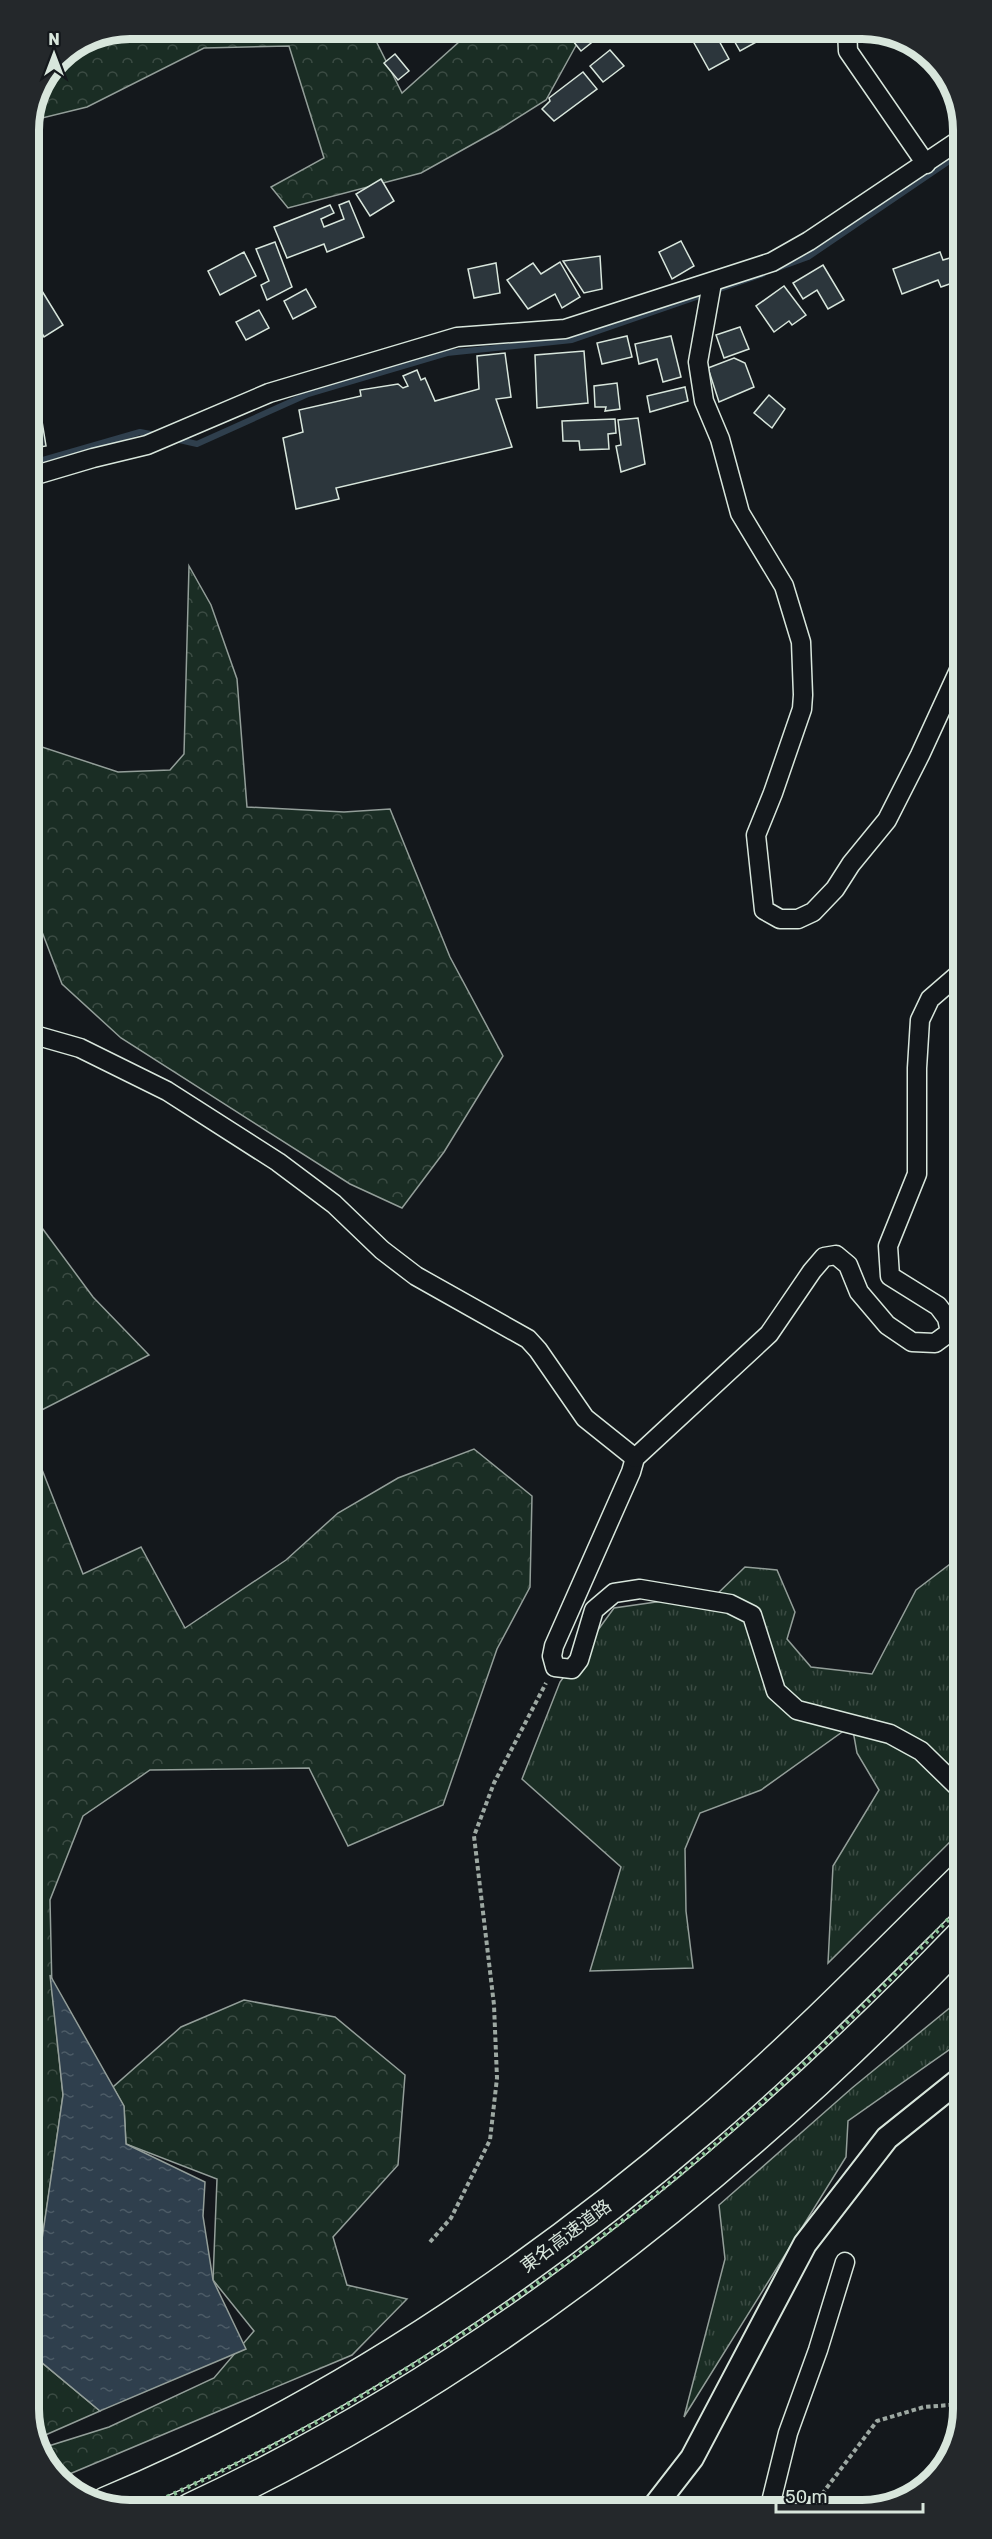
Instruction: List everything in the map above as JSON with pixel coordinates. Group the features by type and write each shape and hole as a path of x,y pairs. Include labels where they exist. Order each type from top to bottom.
{"highway":[{"name":"東名高速道路","path":"117,2499 192,2465 343,2385 442,2324 535,2260 704,2126 816,2024 953,1889"},
{"path":"212,2500 245,2485 353,2425 496,2337 568,2286 637,2234 729,2159 835,2064 953,1946"}],"street":[{"path":"847,39 848,51 926,164"},
{"path":"39,474 147,445 269,393 457,337 566,329 712,284 772,262 953,145"},
{"path":"712,284 698,362 704,400 720,439 740,513 784,586 801,642 802,709 756,835 764,910 780,919 798,919 813,912 835,889 851,864 887,820 953,683"},
{"path":"953,979 930,999 920,1020 917,1068 918,1174 888,1246 890,1276 938,1306 947,1318 950,1332 935,1343 912,1342 887,1325 859,1292 848,1265 836,1255 824,1257 769,1335 635,1458 631,1472 554,1646 552,1656 555,1666 573,1668 579,1660 594,1610 614,1593 640,1589 730,1604 752,1615 776,1691 797,1710 890,1734 921,1751 953,1782"},
{"path":"39,1036 80,1048 167,1091 278,1162 334,1204 382,1250 416,1275 528,1339 585,1418 635,1458"},
{"path":"659,2500 692,2458 805,2244 887,2138 953,2085"},
{"path":"771,2500 788,2433 818,2350 845,2262"}],"path":[{"path":"430,2242 452,2218 490,2140 497,2078 495,2005 474,1836 494,1783 555,1666"},
{"path":"818,2500 877,2421 924,2407 953,2405"}],"green space":[{"path":"130,39 375,39 402,93 462,39 580,39 546,100 500,129 421,173 288,208 271,187 324,158 289,46 204,48 87,107 40,119 42,107 52,84 84,84 84,52 113,41"},
{"path":"189,566 211,605 237,679 247,807 344,812 390,809 450,957 503,1056 444,1152 402,1208 350,1184 121,1038 62,984 39,924 39,746 118,772 170,770 184,754"},
{"path":"39,1224 93,1297 149,1355 39,1411"},
{"path":"474,1449 532,1496 530,1587 497,1649 443,1805 348,1846 309,1768 150,1770 83,1816 50,1900 52,1990 63,2095 39,2262 39,1462 83,1574 141,1547 185,1628 286,1560 338,1513 398,1478"},
{"path":"953,1562 953,1839 828,1963 833,1866 879,1790 857,1753 852,1725 761,1790 700,1813 685,1849 686,1911 693,1968 590,1971 621,1867 522,1779 560,1682 614,1608 663,1601 713,1598 745,1567 777,1570 795,1612 787,1639 811,1667 872,1674 916,1590"},
{"path":"244,2000 335,2017 405,2075 398,2165 333,2237 347,2285 407,2299 352,2355 68,2475 54,2459 47,2446 109,2427 214,2378 254,2331 213,2280 217,2179 126,2144 124,2107 113,2087 181,2027"},
{"path":"953,2005 953,2047 848,2121 846,2157 684,2417 725,2259 719,2205 852,2088"},
{"path":"39,2350 40,2361 100,2411 43,2436 39,2409"}],"water":[{"path":"50,1975 124,2106 126,2144 205,2182 203,2216 213,2280 246,2349 100,2411 40,2361 39,2260 63,2095"}],"building":[{"path":"575,39 596,39 581,51 573,41"},
{"path":"692,39 718,39 729,59 709,70"},
{"path":"733,39 760,40 740,51"},
{"path":"610,50 624,66 603,82 590,66"},
{"path":"395,54 409,71 398,80 384,63"},
{"path":"583,72 597,89 554,121 542,109 550,101 549,98"},
{"path":"381,179 394,201 370,216 356,194"},
{"path":"349,201 364,237 327,252 324,244 287,258 274,227 330,205 334,213 321,219 324,227 344,219 339,205"},
{"path":"681,241 694,266 672,279 659,252"},
{"path":"275,242 292,287 267,300 261,285 269,281 256,249"},
{"path":"244,252 256,276 220,295 208,271"},
{"path":"940,252 943,260 950,258 953,267 953,283 941,287 938,280 902,294 893,269"},
{"path":"600,256 602,289 584,293 563,261"},
{"path":"560,262 580,297 562,308 555,294 528,309 507,280 533,263 541,274"},
{"path":"496,263 500,293 474,298 468,269"},
{"path":"823,265 844,300 828,309 817,290 803,299 793,283"},
{"path":"784,286 806,315 792,325 789,321 774,332 756,306"},
{"path":"306,289 316,307 293,319 284,301"},
{"path":"42,291 63,325 44,337 39,327 39,293"},
{"path":"259,310 269,328 246,340 236,322"},
{"path":"740,327 749,349 724,358 716,335"},
{"path":"627,336 632,357 602,364 597,343"},
{"path":"671,336 681,377 663,382 657,359 639,364 635,344"},
{"path":"584,351 588,403 537,408 535,355"},
{"path":"505,353 511,397 496,399 512,447 336,488 339,499 296,509 283,438 303,432 299,410 361,396 360,390 398,384 403,388 408,386 403,376 417,370 421,380 425,378 435,401 479,389 477,356"},
{"path":"734,358 745,363 754,387 719,402 708,368"},
{"path":"617,383 620,409 605,411 606,407 595,407 594,386"},
{"path":"685,387 688,401 650,412 647,396"},
{"path":"769,395 785,409 772,428 754,413"},
{"path":"39,415 41,415 46,446 39,447"},
{"path":"638,418 645,464 621,472 616,446 621,445 618,420"},
{"path":"615,419 616,433 608,434 609,449 580,450 579,441 563,441 562,421"}],"waterway":[{"path":"775,269 808,257 953,158"},
{"path":"175,439 197,444 308,394 447,353 572,340 763,274"},
{"path":"39,461 140,432 156,435"}],"hedge":[{"path":"161,2500 277,2443 381,2384 504,2306 608,2232 662,2189 766,2099 866,2004 953,1914"}]}
